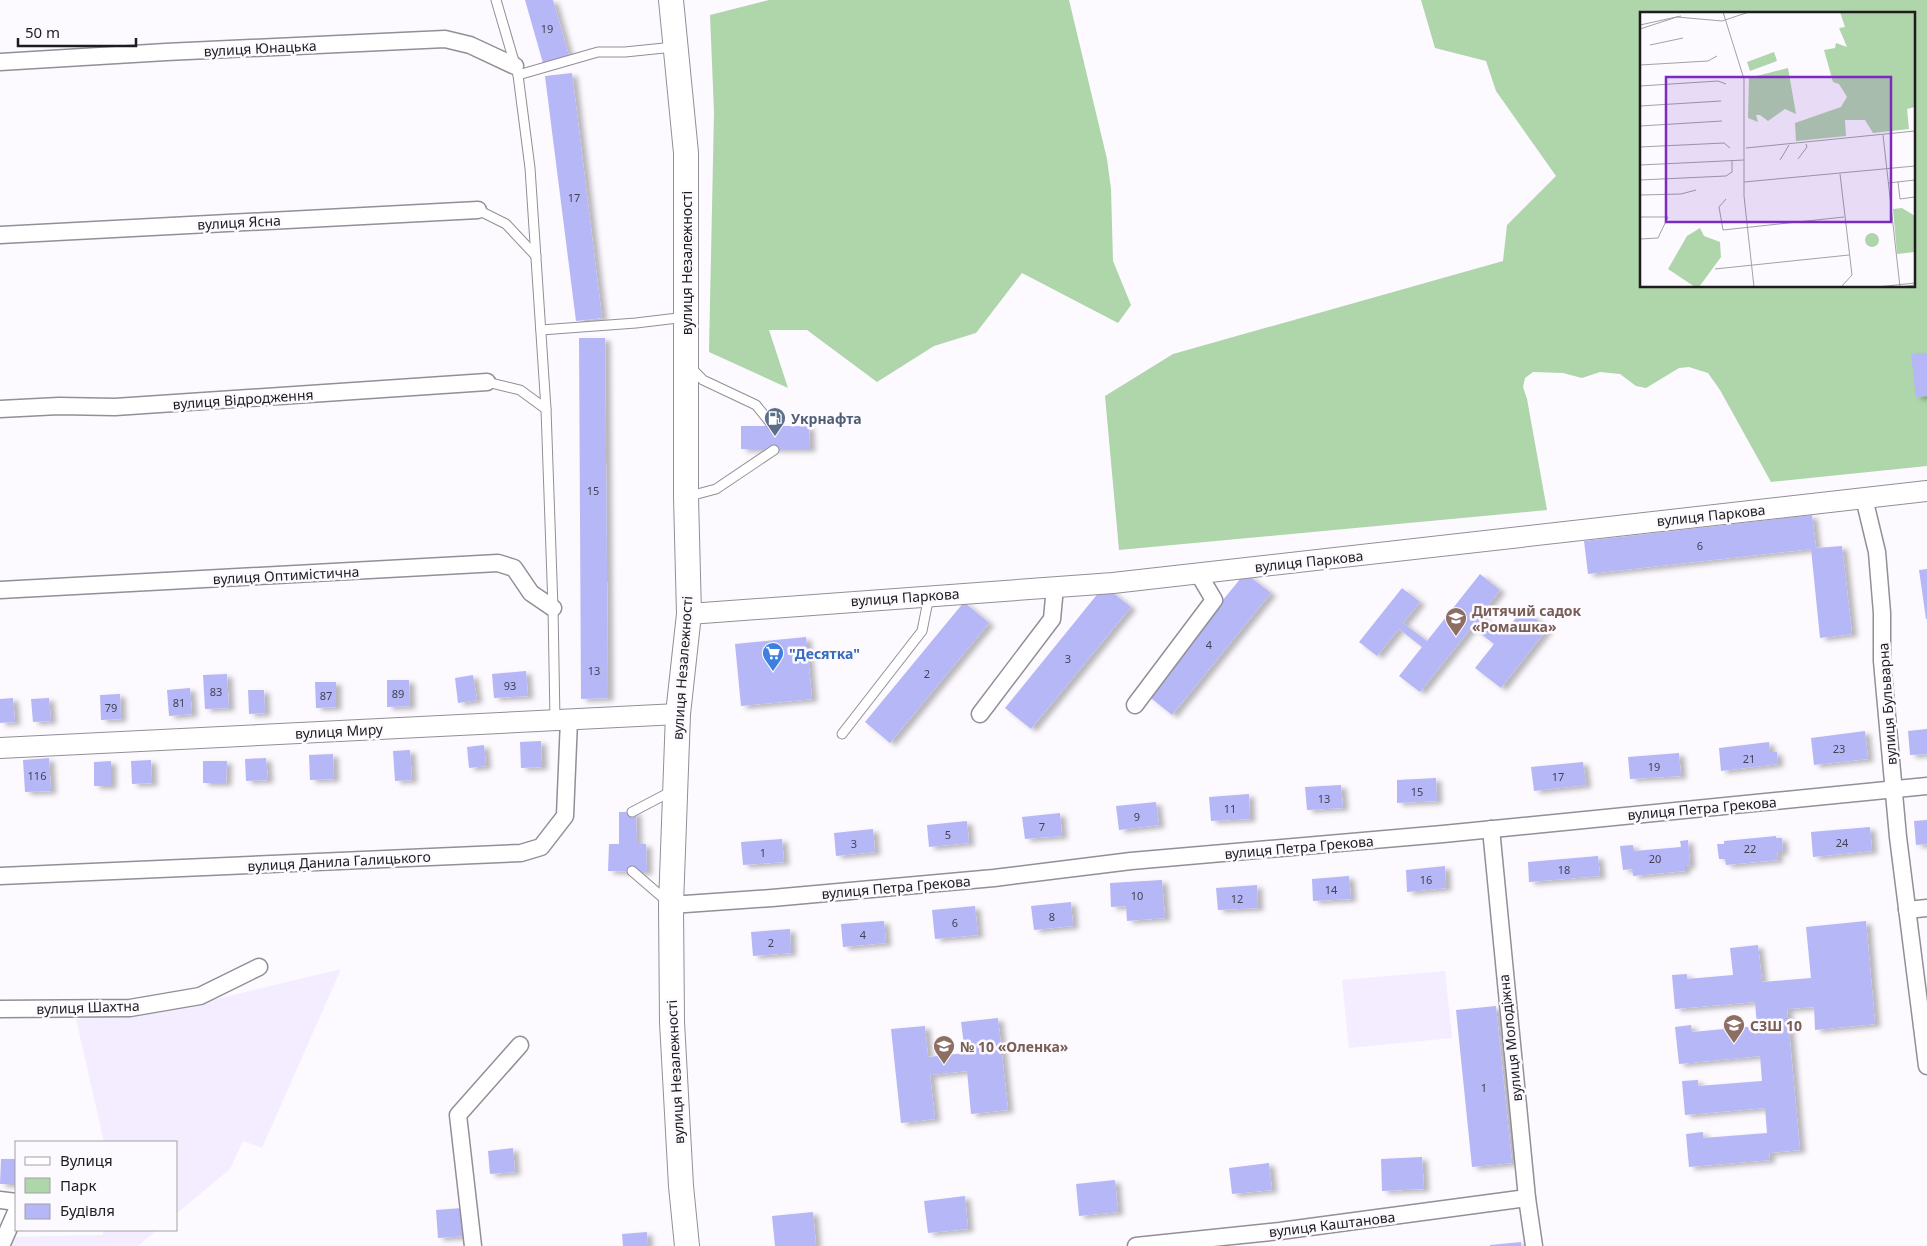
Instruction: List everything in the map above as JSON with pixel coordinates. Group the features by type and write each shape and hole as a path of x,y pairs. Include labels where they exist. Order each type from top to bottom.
{"main road":[{"name":"вулиця Незалежності","path":"671,0 686,153 686,498 689,614 678,714 671,905 672,1022 681,1186 687,1246"}],"street":[{"name":"вулиця Юнацька","path":"0,62 445,39 470,45 516,70"},
{"name":"вулиця Ясна","path":"0,235 478,210"},
{"name":"вулиця Відродження","path":"0,409 58,406 115,408 487,382"},
{"name":"вулиця Паркова","path":"689,614 1055,587 1198,573 1927,491"},
{"name":"вулиця Бульварна","path":"1864,498 1877,552 1882,613 1882,661 1894,790 1927,1066"},
{"name":"вулиця Оптимістична","path":"0,590 498,563 514,568 531,593 554,608"},
{"path":"1135,705 1214,600 1198,573"},
{"path":"980,714 1052,619 1055,587"},
{"name":"вулиця Миру","path":"0,748 678,714"},
{"name":"вулиця Данила Галицького","path":"0,876 521,853 541,846 565,816 562,720"},
{"name":"вулиця Петра Грекова","path":"671,905 994,878 1131,861 1491,829 1927,786"},
{"name":"вулиця Молодіжна","path":"1491,829 1527,1198 1534,1246"},
{"path":"1907,910 1927,908"},
{"name":"вулиця Шахтна","path":"0,1009 139,1006 200,996 259,967"},
{"path":"473,1246 458,1116 520,1045"},
{"name":"вулиця Каштанова","path":"1136,1246 1280,1231 1527,1198"},
{"path":"0,1200 15,1202"},
{"path":"1,1246 15,1214"}],"lane":[{"path":"496,0 516,70 530,168 546,408 554,608 562,720"},
{"path":"516,70 598,52 625,52 676,46"},
{"path":"478,210 506,224 536,256"},
{"path":"541,330 636,323 686,317"},
{"path":"686,363 703,380 756,405 773,426"},
{"path":"487,382 520,390 546,408"},
{"path":"686,498 716,489 774,450"},
{"path":"842,734 922,631 929,595"},
{"path":"632,812 675,790"},
{"path":"632,871 671,905"}],"shaded area":[{"path":"341,969 262,1148 243,1141 230,1169 178,1212 178,1141 104,1141 76,1019 163,1012"},
{"path":"1445,971 1452,1038 1349,1048 1342,980"},
{"path":"103,1231 156,1231 138,1246 7,1246 10,1237 103,1235"}],"green space":[{"path":"769,0 1069,0 1107,159 1111,189 1113,261 1131,305 1118,323 1022,273 976,333 934,346 877,382 807,330 769,330 788,388 709,352 714,112 710,15"},
{"path":"1421,0 1927,0 1927,466 1771,482 1720,390 1708,373 1689,367 1679,368 1646,388 1636,386 1620,374 1600,372 1582,378 1563,373 1533,372 1525,378 1523,387 1527,399 1547,510 1119,550 1105,396 1173,354 1503,261 1507,225 1556,176 1496,91 1486,61 1435,48"}],"building":[{"path":"525,0 553,0 569,56 543,63"},
{"path":"572,73 602,318 576,321 545,76"},
{"path":"579,338 605,338 608,698 581,699"},
{"path":"1927,353 1927,396 1916,397 1911,354"},
{"name":"Укрнафта","path":"741,426 809,426 810,449 741,449"},
{"path":"1812,515 1816,548 1842,546 1852,634 1820,638 1811,549 1588,574 1584,541"},
{"path":"1927,569 1927,619 1926,619 1919,570"},
{"path":"1245,573 1271,593 1172,715 1146,694"},
{"path":"1480,574 1500,590 1480,616 1503,634 1523,609 1548,628 1501,688 1475,668 1494,644 1472,627 1420,692 1399,676 1422,647 1399,629 1377,656 1359,642 1402,588 1420,602 1403,623 1427,641"},
{"path":"1104,586 1131,607 1031,729 1005,708"},
{"path":"964,602 989,623 890,743 865,722"},
{"name":"\"Десятка\"","path":"806,637 812,699 741,706 735,644"},
{"path":"526,671 528,696 494,698 492,674"},
{"path":"227,674 229,708 205,709 203,675"},
{"path":"473,675 477,700 458,703 455,678"},
{"path":"387,680 409,680 410,706 387,707"},
{"path":"315,682 336,682 336,707 316,708"},
{"path":"190,688 192,714 169,716 167,690"},
{"path":"248,690 264,690 265,713 249,714"},
{"path":"120,694 121,719 101,720 100,695"},
{"path":"13,698 15,722 0,723 0,699"},
{"path":"49,698 51,721 33,722 31,699"},
{"path":"1927,729 1927,754 1910,755 1908,731"},
{"path":"1865,731 1868,759 1814,765 1811,738"},
{"path":"541,741 542,767 521,768 520,742"},
{"path":"1769,742 1770,752 1777,752 1778,764 1721,771 1719,748"},
{"path":"484,745 486,766 469,768 467,747"},
{"path":"410,750 412,780 395,781 393,751"},
{"path":"1679,753 1681,776 1630,779 1628,757"},
{"path":"333,754 334,779 310,780 309,755"},
{"path":"49,758 51,791 25,792 23,760"},
{"path":"266,758 268,780 246,781 245,759"},
{"path":"151,760 152,783 132,784 131,761"},
{"path":"111,761 111,786 94,786 94,762"},
{"path":"203,761 227,761 226,783 203,783"},
{"path":"1583,762 1586,785 1534,791 1531,767"},
{"path":"1436,778 1437,801 1397,803 1397,780"},
{"path":"1341,785 1343,808 1307,810 1305,787"},
{"path":"1249,794 1250,819 1211,821 1209,797"},
{"path":"1156,802 1159,825 1119,830 1116,806"},
{"path":"619,812 636,812 637,844 646,844 647,872 608,871 609,844 619,844"},
{"path":"1060,813 1062,836 1025,839 1022,817"},
{"path":"1927,820 1927,844 1916,845 1914,821"},
{"path":"967,821 969,843 929,847 927,825"},
{"path":"1870,827 1872,851 1813,857 1811,832"},
{"path":"873,829 875,852 836,856 834,833"},
{"path":"1776,836 1776,838 1782,838 1783,852 1777,852 1778,860 1726,865 1725,859 1719,859 1717,844 1724,844 1724,841"},
{"path":"782,839 784,862 743,865 741,842"},
{"path":"1688,840 1690,865 1685,866 1685,871 1633,876 1632,869 1623,870 1620,846 1633,845 1634,851 1681,847 1680,841"},
{"path":"1598,856 1600,876 1529,882 1528,862"},
{"path":"1445,866 1446,888 1407,892 1406,870"},
{"path":"1349,876 1351,899 1313,901 1312,879"},
{"path":"1162,880 1165,918 1127,921 1126,906 1111,907 1110,883"},
{"path":"1257,885 1258,908 1218,910 1216,888"},
{"path":"1071,902 1073,926 1034,930 1031,906"},
{"path":"975,906 978,935 935,939 932,910"},
{"path":"884,921 886,943 843,947 841,924"},
{"name":"СЗШ 10","path":"1866,921 1875,1024 1815,1030 1814,1007 1787,1009 1800,1150 1769,1153 1770,1160 1689,1167 1686,1134 1703,1132 1703,1138 1767,1133 1765,1108 1685,1115 1682,1081 1698,1080 1698,1086 1762,1081 1760,1056 1679,1064 1675,1027 1691,1025 1692,1032 1757,1026 1755,1002 1675,1009 1672,975 1687,974 1687,979 1733,975 1730,948 1758,945 1762,982 1811,978 1806,927"},
{"path":"790,929 791,953 753,956 751,932"},
{"path":"1496,1006 1512,1163 1472,1167 1456,1010"},
{"path":"998,1018 1008,1110 971,1114 967,1071 930,1075 935,1119 901,1123 891,1029 925,1026 928,1057 965,1053 961,1022"},
{"path":"513,1148 515,1172 490,1174 488,1151"},
{"path":"1422,1157 1424,1189 1382,1191 1381,1159"},
{"path":"1,1159 15,1159 15,1184 0,1184"},
{"path":"1269,1163 1272,1190 1232,1194 1229,1168"},
{"path":"1115,1180 1118,1212 1079,1216 1076,1184"},
{"path":"965,1196 968,1229 928,1233 924,1201"},
{"path":"462,1208 465,1236 438,1238 436,1210"},
{"path":"813,1212 816,1246 775,1246 772,1216"},
{"path":"647,1232 648,1246 623,1246 622,1234"},
{"path":"1521,1242 1521,1246 1490,1246 1490,1245"}],"place":[{"name":"Укрнафта","path":"775,437"},
{"name":"Дитячий садок «Ромашка»","path":"1456,637"},
{"name":"\"Десятка\"","path":"773,672"},
{"name":"СЗШ 10","path":"1734,1044"},
{"name":"№ 10 «Оленка»","path":"944,1065"}]}
